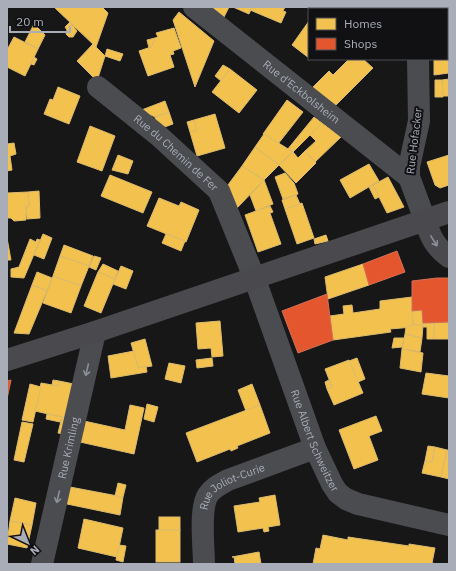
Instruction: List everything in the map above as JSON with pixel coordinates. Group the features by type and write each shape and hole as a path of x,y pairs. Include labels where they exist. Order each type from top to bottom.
{"main road":[{"path":"7,360 96,332 254,277 449,212"},
{"path":"425,220 432,240 440,251 449,257"}],"street":[{"name":"Rue d'Eckbolsheim","path":"194,7 409,177"},
{"name":"Rue Hofacker","path":"418,60 419,121 409,167 409,177 425,220"},
{"name":"Rue du Chemin de Fer","path":"98,87 159,136 219,191 254,277"},
{"name":"Rue Albert Schweitzer","path":"254,277 315,448 332,484 338,493 346,499 449,525"},
{"name":"Rue Krimling","path":"42,564 96,332"},
{"name":"Rue Joliot-Curie","path":"204,564 204,506 208,495 215,487 228,480 315,448"}],"building: Homes":[{"path":"54,7 102,7 108,13 96,47"},
{"path":"211,7 229,7 224,17"},
{"path":"233,7 252,7 249,14"},
{"path":"252,7 285,7 283,11 286,12 281,23 250,10"},
{"path":"348,7 370,7 370,8"},
{"path":"179,12 214,41 195,87 173,20"},
{"path":"70,22 77,31 73,37 69,37 66,34 67,30 65,27"},
{"path":"308,22 308,57 292,45"},
{"path":"34,24 45,35 38,49 25,42"},
{"path":"174,28 181,48 173,51 174,54 170,55 174,67 148,76 139,51 151,47 155,38 158,37 156,33"},
{"path":"449,29 449,73 434,75 434,60 448,60"},
{"path":"14,37 38,49 25,76 7,67 7,50"},
{"path":"155,38 151,47 149,48 147,40"},
{"path":"93,44 105,56 97,81 77,61"},
{"path":"107,49 123,54 120,61 105,56"},
{"path":"34,57 37,59 34,65 31,64"},
{"path":"348,60 364,60 373,68 335,106 312,88 329,71 333,75"},
{"path":"223,65 230,69 221,81 215,76"},
{"path":"230,69 257,90 239,113 212,92"},
{"path":"449,79 449,96 443,96 442,80"},
{"path":"435,80 442,80 443,97 435,97"},
{"path":"58,87 80,96 69,124 44,114 50,99 53,100"},
{"path":"287,100 303,112 278,144 263,134"},
{"path":"165,101 169,112 155,117 151,115 145,117 139,111"},
{"path":"169,112 173,124 159,129 155,117"},
{"path":"215,114 225,148 197,156 190,132 197,130 194,120"},
{"path":"314,117 322,123 293,152 287,150"},
{"path":"194,120 197,130 190,132 187,122"},
{"path":"322,123 341,137 315,162 305,151 316,141 310,135"},
{"path":"90,126 115,136 102,171 77,162"},
{"path":"264,134 293,152 279,165 255,147"},
{"path":"14,143 16,154 10,156 12,170 7,171 7,144"},
{"path":"255,147 279,165 264,180 242,166"},
{"path":"305,151 316,163 296,183 279,165 293,152 298,158"},
{"path":"118,155 133,161 128,174 112,170"},
{"path":"449,155 449,185 440,188 435,185 427,162"},
{"path":"369,164 379,181 350,198 340,180"},
{"path":"242,166 264,180 237,208 225,189"},
{"path":"285,173 294,183 298,194 283,199 275,177"},
{"path":"110,175 152,192 143,213 101,196"},
{"path":"388,177 404,207 387,213 373,185"},
{"path":"264,180 273,204 256,211 250,195"},
{"path":"373,185 379,197 375,199 369,187"},
{"path":"39,191 40,218 27,219 26,206 29,206 28,192"},
{"path":"28,192 29,206 26,206 26,220 14,221 11,218 7,218 7,193"},
{"path":"296,195 300,204 285,209 282,200"},
{"path":"159,198 179,206 181,202 199,210 186,242 147,226"},
{"path":"302,203 314,238 297,244 285,209"},
{"path":"270,206 273,212 270,213 281,244 258,252 245,215"},
{"path":"43,234 52,238 44,259 34,255"},
{"path":"166,234 185,241 181,251 162,243"},
{"path":"326,235 328,241 315,244 314,239"},
{"path":"7,238 11,260 7,260"},
{"path":"30,239 36,242 37,239 40,240 24,278 11,277 11,269 19,267"},
{"path":"64,245 93,256 89,266 60,256"},
{"path":"60,256 89,266 81,286 53,276"},
{"path":"94,256 101,258 96,270 89,267"},
{"path":"103,264 118,271 115,279 98,272"},
{"path":"363,264 369,285 328,299 325,277"},
{"path":"121,266 133,271 126,289 113,284"},
{"path":"37,272 52,278 47,291 32,285"},
{"path":"98,272 115,279 101,313 84,306"},
{"path":"53,276 81,286 71,313 43,303"},
{"path":"32,285 47,291 29,334 14,333"},
{"path":"412,297 413,327 390,329 391,332 333,340 330,316 344,314 343,306 352,305 353,313 380,309 380,301"},
{"path":"422,310 423,325 413,325 412,311"},
{"path":"220,321 223,356 212,357 211,348 198,349 196,323"},
{"path":"449,322 449,339 434,339 434,323"},
{"path":"423,323 434,323 434,339 427,339 427,327 423,327"},
{"path":"423,325 422,338 405,334 406,327"},
{"path":"405,334 422,338 420,352 402,349"},
{"path":"394,338 404,338 402,347 392,348"},
{"path":"145,339 152,366 138,368 131,343"},
{"path":"402,349 423,353 421,372 400,368"},
{"path":"134,351 138,368 146,366 147,372 111,378 108,356"},
{"path":"212,358 213,366 197,368 196,360"},
{"path":"357,358 365,379 358,382 349,361"},
{"path":"349,360 363,393 334,405 327,389 332,387 325,369"},
{"path":"169,363 185,366 181,383 165,379"},
{"path":"426,373 449,376 449,398 422,394"},
{"path":"53,380 59,381 58,386 52,385"},
{"path":"329,380 332,387 327,389 325,382"},
{"path":"59,381 74,384 66,418 35,411 41,383 58,386"},
{"path":"30,384 41,387 33,422 22,420"},
{"path":"252,384 260,405 246,411 238,390"},
{"path":"147,404 158,407 154,422 144,419"},
{"path":"130,405 144,408 134,454 80,442 84,421 125,430"},
{"path":"260,405 270,433 237,446 238,448 231,451 230,449 197,462 186,433"},
{"path":"47,414 62,417 60,422 46,419"},
{"path":"376,416 382,431 369,436 378,460 354,469 339,430"},
{"path":"62,417 66,418 63,434 58,433"},
{"path":"22,422 33,424 24,462 14,460"},
{"path":"428,446 435,447 432,462 425,461"},
{"path":"435,447 447,450 441,477 422,473 425,461 432,462"},
{"path":"447,450 449,450 449,479 441,477"},
{"path":"118,483 126,485 123,497 115,496"},
{"path":"70,487 123,497 120,515 67,504"},
{"path":"275,495 280,525 268,527 269,531 264,532 263,528 238,532 234,506 260,502 259,498"},
{"path":"15,498 36,503 32,525 10,521"},
{"path":"159,517 180,517 180,530 159,530"},
{"path":"84,519 123,528 117,557 78,548"},
{"path":"10,521 32,525 27,548 7,544"},
{"path":"156,530 180,530 180,562 156,562"},
{"path":"323,535 348,540 348,537 409,546 409,544 435,548 432,563 436,564 313,564 316,548 320,549"},
{"path":"119,545 126,546 123,562 116,560"},
{"path":"259,552 261,564 235,564 234,557 232,557"}],"building: Shops":[{"path":"397,251 405,272 369,285 363,264"},
{"path":"449,278 449,322 423,323 422,310 412,311 412,281"},
{"path":"327,294 333,340 298,353 282,311"},
{"path":"11,380 7,399 7,381"}]}
